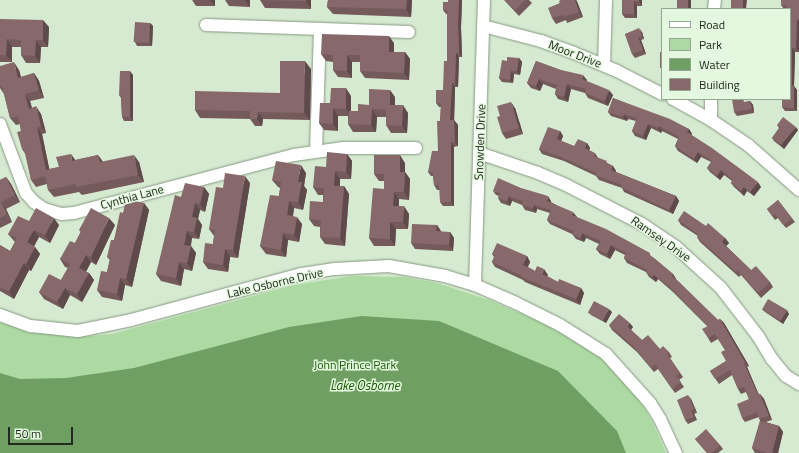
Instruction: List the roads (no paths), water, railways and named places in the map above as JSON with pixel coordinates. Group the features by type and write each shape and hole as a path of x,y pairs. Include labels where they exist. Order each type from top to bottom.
{"street":[{"name":"Snowden Drive","path":"475,285 484,0"},
{"path":"604,65 606,0"},
{"path":"206,25 409,32"},
{"name":"Moor Drive","path":"483,26 542,41 604,65 661,94"},
{"path":"316,151 320,29"},
{"path":"675,100 711,120 748,145 799,190"},
{"path":"711,120 712,100"},
{"name":"Cynthia Lane","path":"0,124 26,193 34,202 44,209 62,214 74,213 294,154 372,146 416,148"},
{"name":"Ramsey Drive","path":"479,153 517,165 566,185 630,218 676,247 721,288 758,336 772,359 786,376 799,384"},
{"name":"Lake Osborne Drive","path":"0,315 31,326 78,331 131,320 302,274 364,266 389,266 446,276 475,285 560,325 606,354 650,403 660,418 676,453"}],"water":[{"name":"Lake Osborne","path":"362,316 439,321 558,371 617,431 626,453 0,453 0,373 20,379 66,378 134,368 289,327"}],"park label":[{"name":"John Prince Park","path":"355,365"}]}
